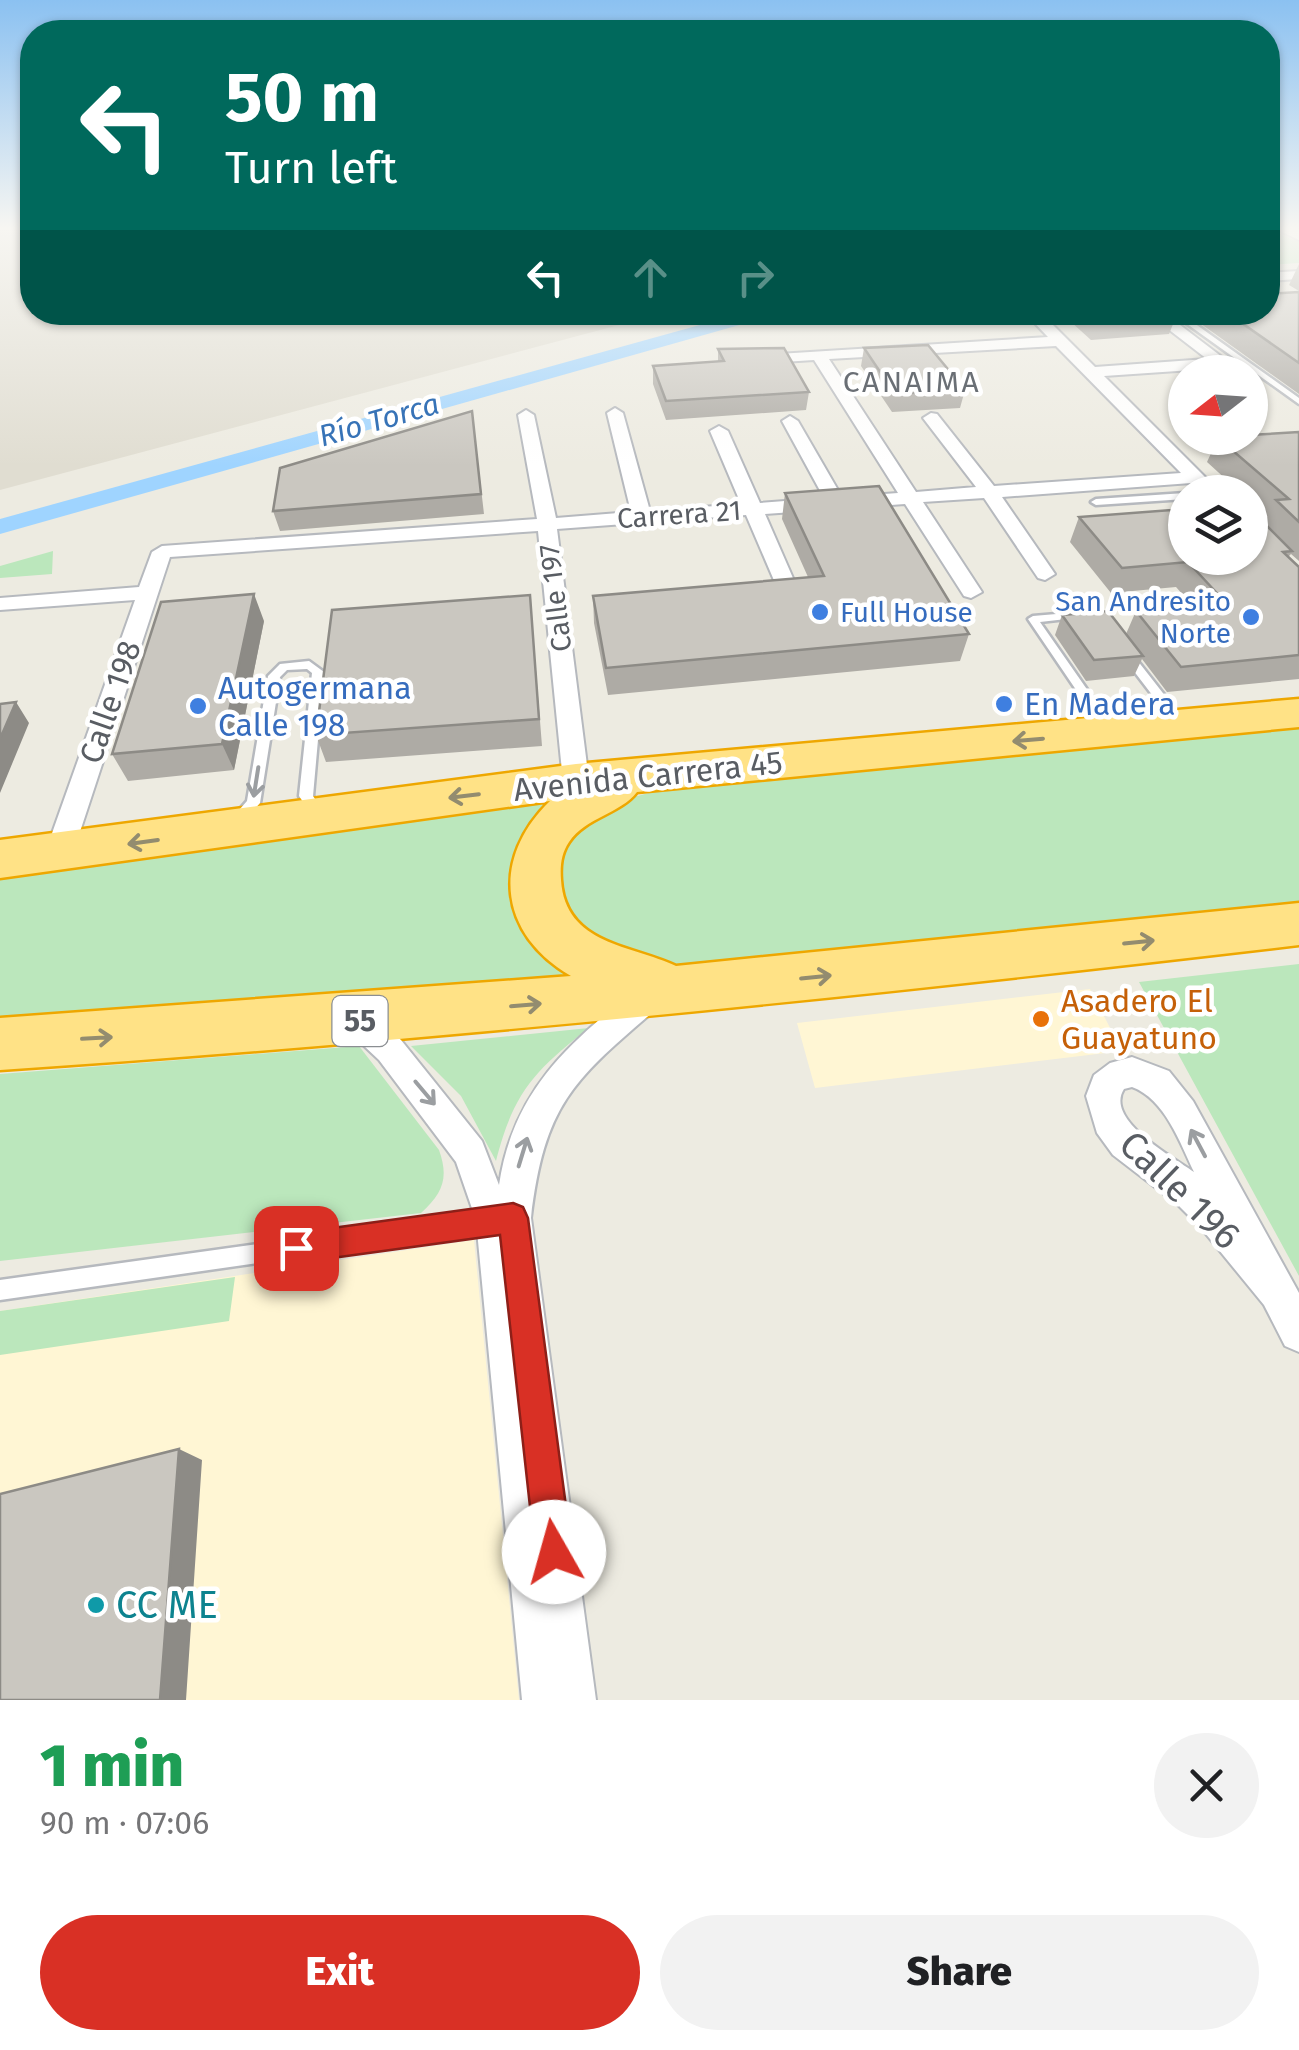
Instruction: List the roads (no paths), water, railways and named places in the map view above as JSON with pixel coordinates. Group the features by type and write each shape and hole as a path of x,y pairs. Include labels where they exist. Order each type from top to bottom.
{"highway":[{"name":"Avenida Carrera 45","path":"0,859 576,781 1299,713"},
{"path":"666,772 594,793 564,813 544,840 534,872 538,905 555,937 589,963 628,978 718,986"},
{"name":"55","path":"0,1044 359,1021 1299,924"}],"street":[{"path":"1044,325 1193,475"},
{"path":"1092,372 1222,363 1171,325"},
{"path":"768,358 1060,341"},
{"path":"819,355 971,592"},
{"path":"616,413 642,516"},
{"name":"Calle 197","path":"526,415 547,524 576,781"},
{"path":"931,418 989,492 1045,574"},
{"path":"790,421 836,504"},
{"path":"718,431 786,585"},
{"name":"Carrera 21","path":"162,552 1168,479"},
{"name":"Calle 198","path":"59,852 162,552"},
{"path":"0,604 148,593"},
{"path":"546,1700 503,1219 544,1098 570,1063 594,1040 655,992"},
{"path":"359,1021 390,1050 470,1153 503,1219 572,1700"},
{"name":"Calle 196","path":"1277,1291 1194,1194 1142,1156 1109,1122 1102,1104 1102,1087 1111,1076 1124,1071 1142,1074 1157,1081 1170,1096 1277,1291 1299,1332"}],"lane":[{"path":"1192,325 1299,402"},
{"path":"1096,502 1168,497"},
{"path":"1096,613 1033,619 1110,732"},
{"path":"1120,644 1181,725"},
{"path":"230,829 253,803 274,676 284,668 309,665 318,672 306,796 320,816"},
{"path":"0,1290 503,1219"}],"water":[{"name":"Río Torca","path":"700,325 740,325 0,534 0,519"}],"place":[{"name":"Full House","path":"820,612"},
{"name":"San Andresito Norte","path":"1251,617"},
{"name":"En Madera","path":"1004,704"},
{"name":"Autogermana Calle 198","path":"198,706"},
{"name":"Asadero El Guayatuno","path":"1041,1019"},
{"name":"CC ME","path":"96,1605"}],"district":[{"name":"CANAIMA","path":"912,382"}]}
